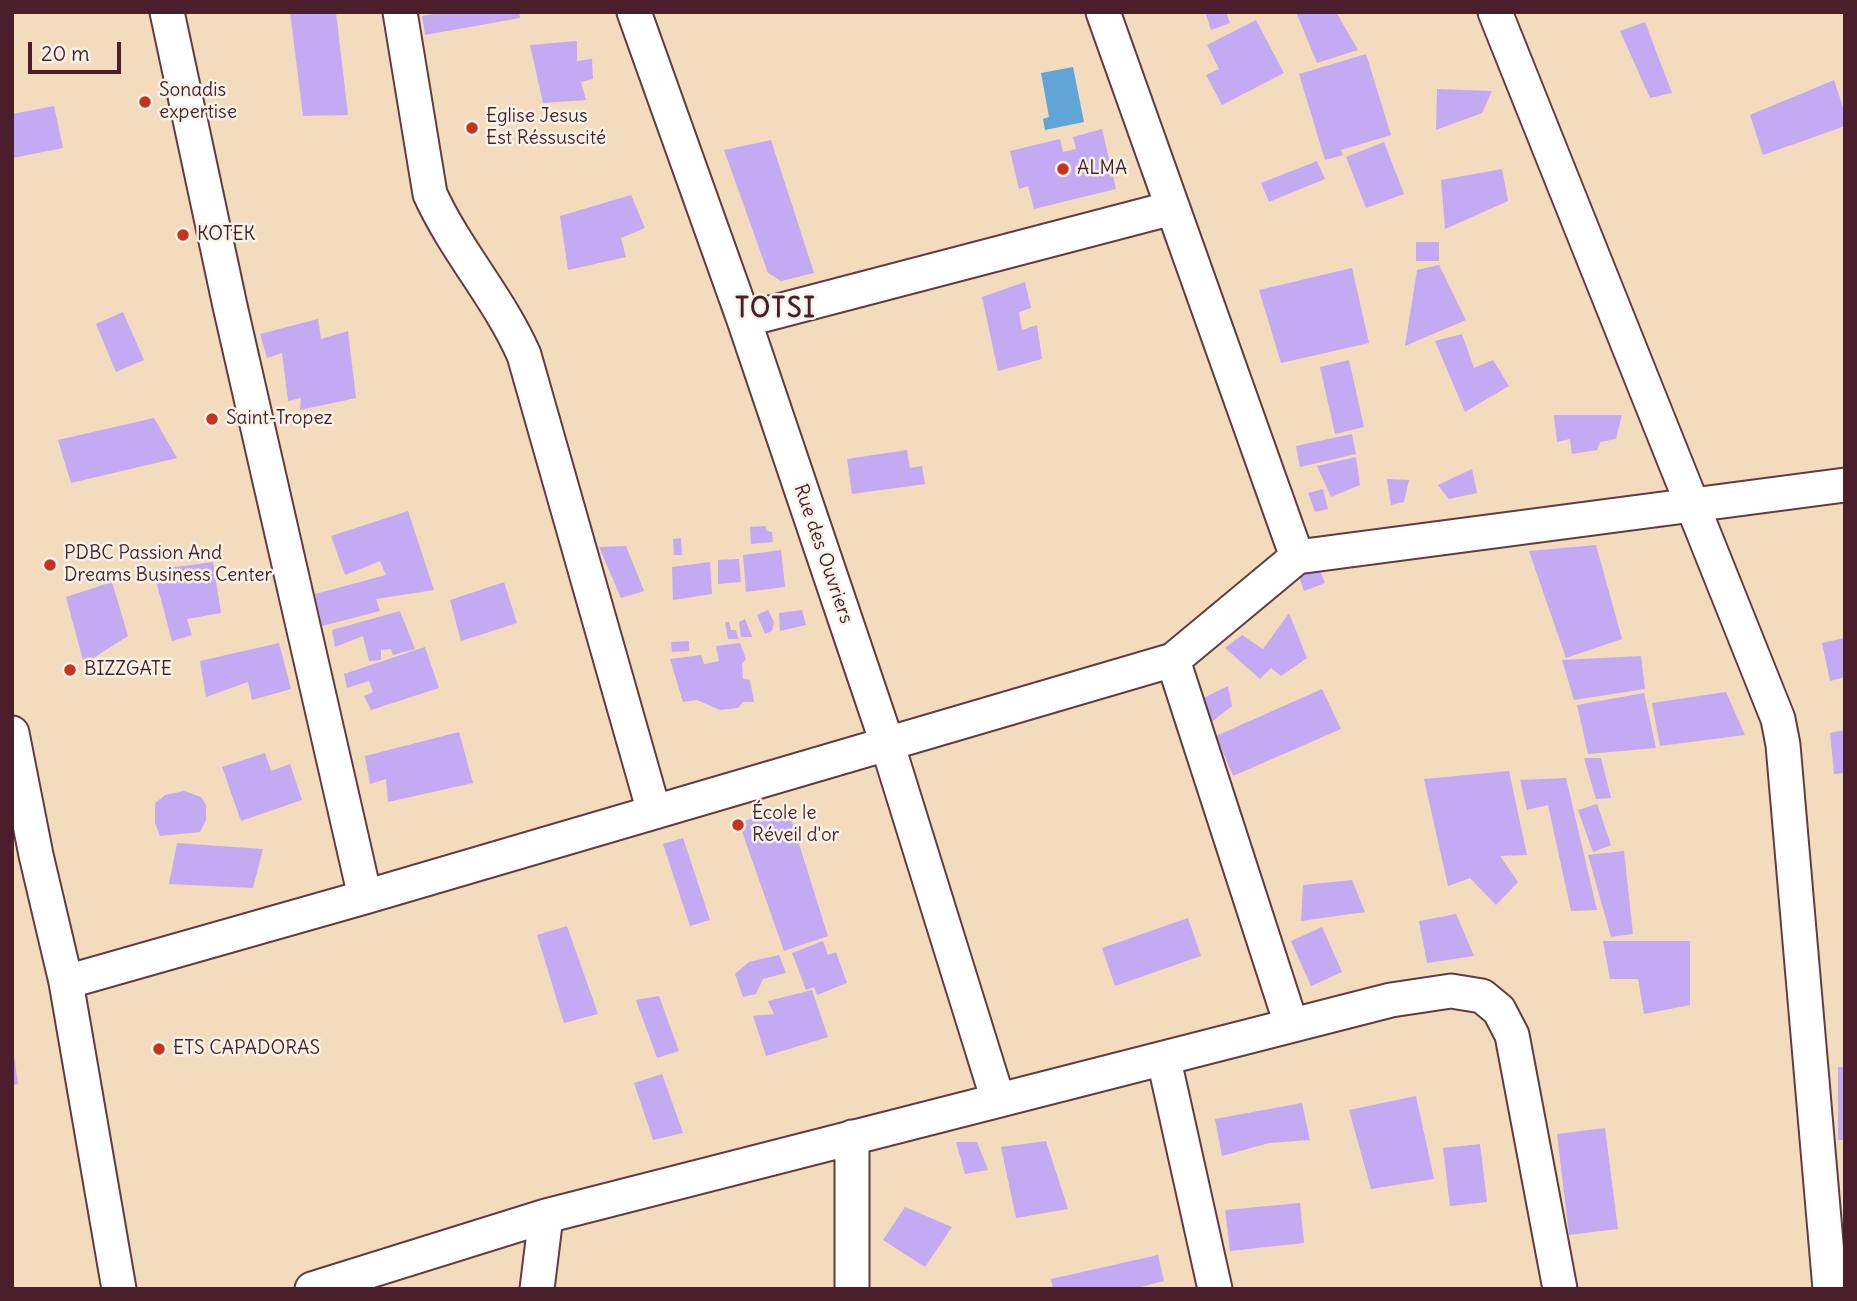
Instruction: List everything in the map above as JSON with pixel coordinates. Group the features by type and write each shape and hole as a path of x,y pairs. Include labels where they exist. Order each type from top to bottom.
{"street":[{"path":"167,12 230,306 365,897"},
{"path":"400,12 430,194 442,220 511,325 524,355 654,812"},
{"name":"Rue des Ouvriers","path":"634,12 744,320 887,743 998,1100"},
{"path":"1103,12 1297,557"},
{"path":"1495,12 1768,690 1783,745 1830,1289"},
{"path":"744,320 1172,208"},
{"path":"66,982 1173,660 1297,557 1845,485"},
{"path":"1173,660 1291,1024"},
{"path":"12,733 24,856 66,982 119,1289"},
{"path":"312,1289 545,1216 1164,1060 1291,1024 1391,1000 1451,991 1482,996 1499,1010 1512,1035 1560,1289"},
{"path":"1164,1060 1215,1289"},
{"path":"852,1137 852,1289"},
{"path":"537,1289 545,1216"}],"water":[{"path":"1073,67 1084,122 1045,130 1043,119 1049,117 1041,73"}],"building":[{"path":"290,12 336,12 348,115 303,116"},
{"path":"444,12 519,12 520,18 425,35 422,16"},
{"path":"1205,12 1226,12 1230,23 1211,30"},
{"path":"1296,12 1336,12 1358,50 1317,63"},
{"path":"1256,20 1284,73 1222,105 1206,75 1219,69 1207,45"},
{"path":"1645,22 1672,93 1650,98 1620,31"},
{"path":"577,41 577,61 592,59 593,79 581,82 586,100 543,103 530,45"},
{"path":"1366,54 1391,135 1341,150 1343,155 1325,160 1299,74"},
{"path":"1834,80 1845,113 1845,126 1763,155 1750,115"},
{"path":"1437,89 1492,91 1482,113 1436,130"},
{"path":"54,106 63,148 12,158 12,114"},
{"name":"ALMA","path":"1102,129 1116,189 1034,209 1028,186 1019,189 1010,151 1060,139 1063,152 1076,149 1073,137"},
{"path":"771,140 814,273 781,281 768,273 724,150"},
{"path":"1384,142 1404,194 1366,208 1346,157"},
{"path":"1317,161 1325,179 1269,202 1261,183"},
{"path":"1502,169 1508,201 1445,229 1441,180"},
{"path":"631,195 645,228 621,238 626,257 568,270 560,216"},
{"path":"1416,242 1439,242 1439,261 1416,261"},
{"path":"1439,265 1466,320 1405,346 1417,270"},
{"path":"1352,268 1369,343 1281,363 1259,290"},
{"path":"1025,282 1031,308 1019,312 1022,330 1037,325 1042,359 998,371 982,297"},
{"path":"123,312 144,360 116,372 96,324"},
{"path":"318,319 321,339 348,331 356,398 300,410 301,398 288,401 282,353 267,358 260,334"},
{"path":"1462,334 1474,368 1493,360 1509,386 1465,412 1435,341"},
{"path":"1349,360 1364,427 1335,434 1320,367"},
{"path":"1554,415 1622,415 1616,439 1600,442 1597,450 1572,454 1570,439 1557,442"},
{"path":"154,418 177,458 71,483 58,440"},
{"path":"1352,434 1356,454 1300,467 1296,446"},
{"path":"907,450 910,468 922,466 925,484 852,494 847,459"},
{"path":"1356,457 1360,485 1331,497 1317,466"},
{"path":"1472,469 1477,493 1449,499 1438,485"},
{"path":"1387,479 1409,480 1404,502 1391,505"},
{"path":"1323,489 1328,509 1315,512 1308,493"},
{"path":"408,511 434,590 376,599 380,611 322,626 315,594 386,575 380,561 345,575 331,536"},
{"path":"765,526 767,531 772,532 773,542 751,544 750,527"},
{"path":"681,538 682,555 674,555 673,539"},
{"path":"1596,545 1622,639 1566,658 1529,551"},
{"path":"626,546 644,591 621,598 599,547"},
{"path":"781,550 785,587 746,592 743,555"},
{"path":"739,559 741,582 718,584 718,560"},
{"path":"213,562 221,613 187,619 192,635 172,641 153,570"},
{"path":"710,562 712,594 673,600 672,567"},
{"path":"1318,565 1325,583 1304,591 1298,573"},
{"path":"112,582 128,636 84,664 66,597"},
{"path":"504,582 517,623 461,641 450,600"},
{"path":"768,610 774,622 772,631 765,634 757,615"},
{"path":"802,610 806,625 780,631 779,613"},
{"path":"400,611 415,649 393,655 391,649 381,650 381,660 369,661 363,636 335,647 332,630"},
{"path":"1289,613 1307,658 1281,676 1271,668 1260,679 1225,648 1242,635 1263,649"},
{"path":"745,619 752,637 741,637 739,622"},
{"path":"725,622 729,622 731,630 736,630 738,639 728,639"},
{"path":"1845,638 1845,677 1830,681 1822,643"},
{"path":"689,641 689,651 672,652 671,642"},
{"path":"279,643 291,689 252,700 248,682 206,697 200,661"},
{"path":"740,643 746,659 742,664 743,679 750,680 754,702 743,702 738,708 720,710 697,700 683,702 670,659 701,655 704,664 719,661 716,646"},
{"path":"425,647 439,688 371,710 364,696 373,692 369,681 347,688 344,674"},
{"path":"1641,656 1645,689 1574,700 1562,660"},
{"path":"1228,686 1232,706 1208,725 1197,701"},
{"path":"1322,689 1341,729 1233,776 1216,736"},
{"path":"1726,692 1745,735 1660,746 1652,703"},
{"path":"1644,693 1656,748 1588,754 1577,705"},
{"path":"1845,730 1845,773 1834,774 1830,733"},
{"path":"459,732 473,783 388,802 386,779 370,784 365,756"},
{"path":"265,753 271,771 290,764 302,800 241,821 222,767"},
{"path":"1584,758 1601,758 1611,798 1596,799"},
{"path":"1509,771 1527,855 1500,856 1518,882 1496,905 1470,878 1448,886 1424,779"},
{"path":"1566,778 1597,910 1571,911 1548,805 1527,810 1520,780"},
{"path":"184,791 201,797 206,805 206,820 200,832 160,836 155,823 155,803 165,795"},
{"path":"1597,804 1611,845 1593,852 1578,810"},
{"path":"787,806 828,936 784,951 739,823"},
{"path":"683,838 710,920 690,926 663,844"},
{"path":"177,843 263,849 253,888 169,884"},
{"path":"1624,851 1633,934 1611,937 1588,855"},
{"path":"1352,880 1365,912 1301,921 1303,885"},
{"path":"1456,914 1474,956 1427,963 1419,921"},
{"path":"1188,918 1201,956 1115,986 1102,948"},
{"path":"567,926 598,1014 564,1023 537,935"},
{"path":"1322,927 1342,972 1311,986 1291,941"},
{"path":"823,941 828,955 836,952 847,983 817,995 814,987 806,990 792,953"},
{"path":"1603,941 1690,941 1690,1005 1644,1014 1638,979 1610,979"},
{"path":"779,955 786,973 763,979 756,994 743,997 735,974 749,962"},
{"path":"812,990 828,1037 766,1056 753,1016 774,1014 768,1001"},
{"path":"659,996 679,1051 657,1058 636,1000"},
{"path":"14,1055 18,1084 12,1085 12,1056"},
{"path":"1838,1067 1845,1067 1845,1140 1838,1140"},
{"path":"662,1074 683,1133 653,1140 634,1083"},
{"path":"1416,1096 1434,1179 1371,1189 1349,1110"},
{"path":"1302,1103 1310,1140 1269,1143 1222,1156 1215,1119"},
{"path":"1605,1128 1618,1229 1569,1235 1557,1134"},
{"path":"1046,1141 1068,1209 1016,1218 1001,1147"},
{"path":"956,1142 977,1142 988,1170 965,1174"},
{"path":"1480,1144 1487,1202 1450,1206 1443,1148"},
{"path":"1300,1203 1304,1243 1230,1251 1225,1210"},
{"path":"905,1207 952,1227 925,1267 883,1240"},
{"path":"1158,1255 1164,1281 1133,1289 1053,1289 1051,1279"}],"place":[{"name":"Sonadis expertise","path":"145,102"},
{"name":"Eglise Jesus Est Réssuscité","path":"472,128"},
{"name":"ALMA","path":"1063,169"},
{"name":"KOTEK","path":"183,235"},
{"name":"Saint-Tropez","path":"212,419"},
{"name":"PDBC Passion And Dreams Business Center","path":"50,565"},
{"name":"BIZZGATE","path":"70,670"},
{"name":"École le Réveil d'or","path":"738,825"},
{"name":"ETS CAPADORAS","path":"159,1049"}],"district":[{"name":"TOTSI","path":"776,310"}]}
